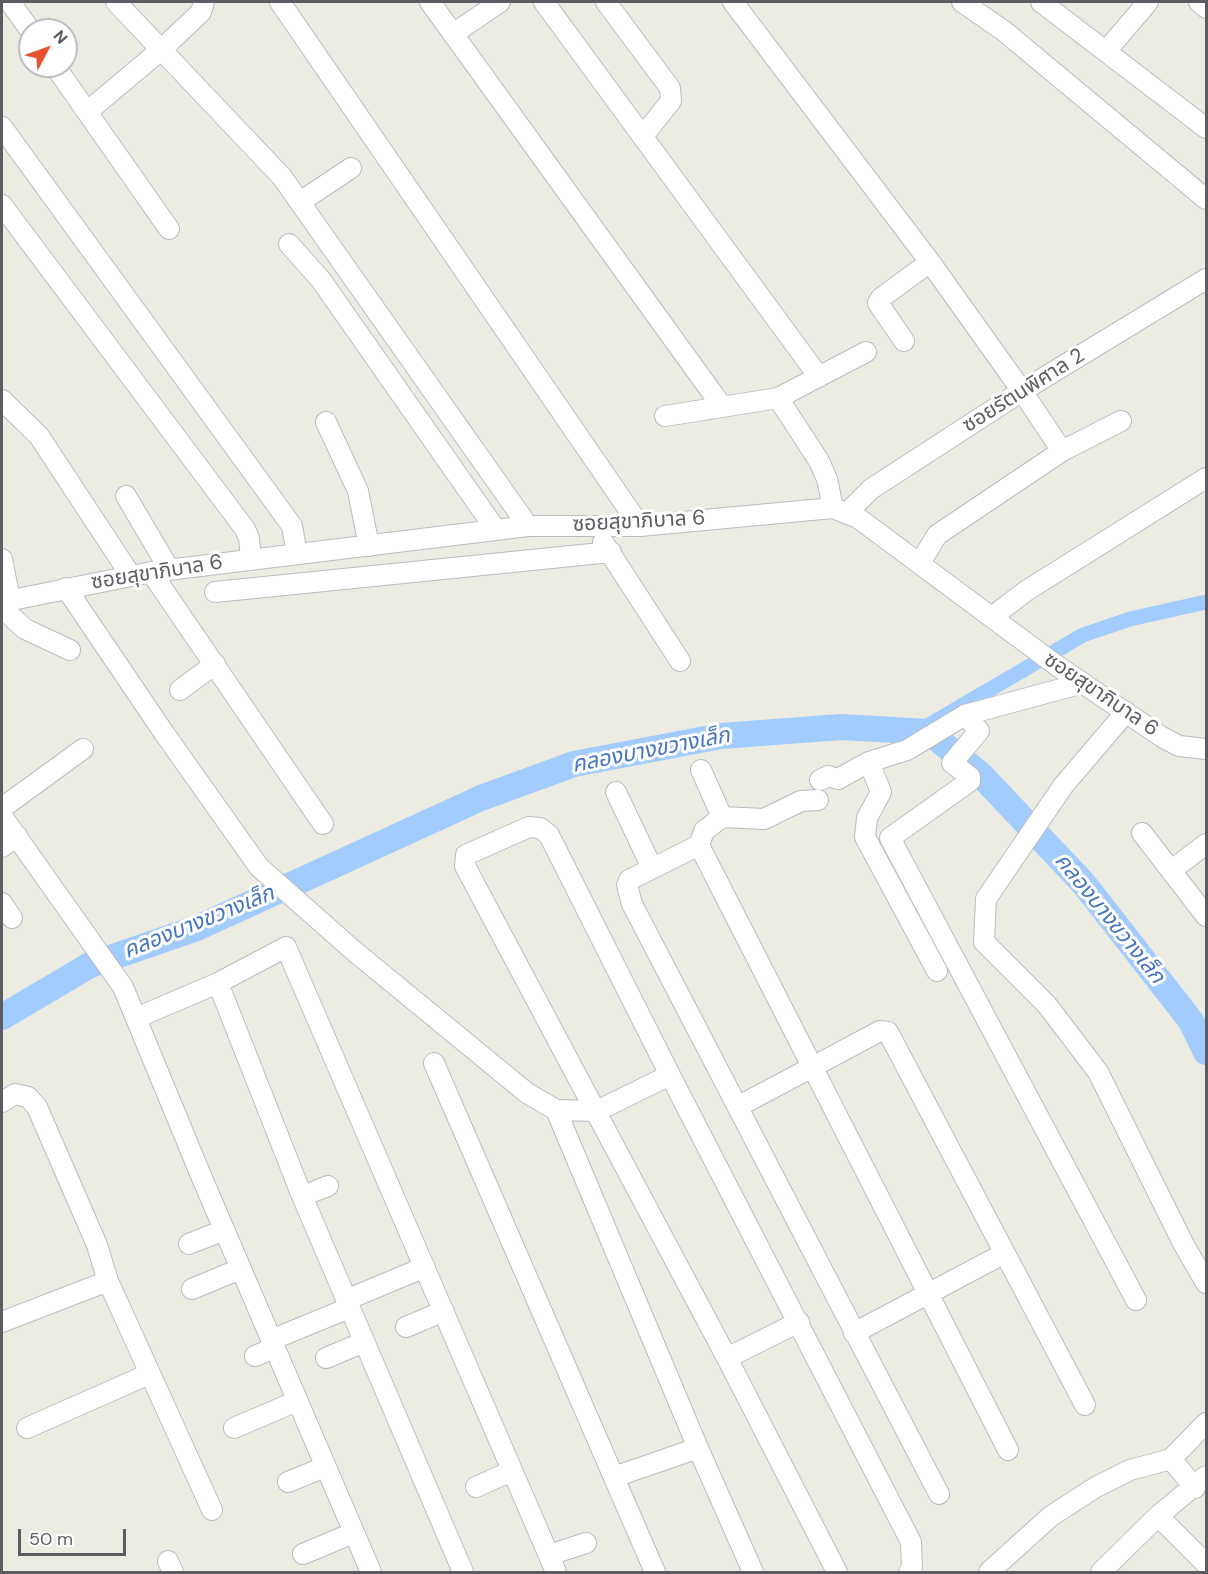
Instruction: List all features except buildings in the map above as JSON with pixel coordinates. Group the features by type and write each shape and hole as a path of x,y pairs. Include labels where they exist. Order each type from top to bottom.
{"street":[{"path":"10,2 21,18"},
{"path":"116,2 282,177 528,526"},
{"path":"87,112 162,50 201,12 204,2"},
{"path":"280,2 640,526"},
{"path":"430,2 721,405"},
{"path":"453,34 500,2"},
{"path":"544,2 819,377"},
{"path":"606,2 673,95 671,101 643,136"},
{"path":"733,2 930,262 1062,451"},
{"path":"962,2 1004,31 1206,199"},
{"path":"1041,2 1107,50 1206,128"},
{"path":"1107,50 1149,2"},
{"path":"1199,2 1206,8"},
{"path":"63,78 169,229"},
{"path":"2,127 292,526 297,554"},
{"path":"300,202 351,168"},
{"path":"2,205 245,529 249,537 251,560"},
{"path":"289,244 321,280 496,530"},
{"path":"904,341 878,303 881,298 930,262"},
{"name":"ซอยรัตนพิศาล 2","path":"840,510 1022,391 1206,279"},
{"path":"665,416 721,405 778,398 866,352"},
{"path":"778,398 819,461 840,510"},
{"path":"2,400 39,436 131,576"},
{"path":"920,563 937,535 1062,451 1121,421"},
{"path":"326,422 358,491 369,546"},
{"path":"992,617 1026,591 1206,478"},
{"path":"126,495 160,570 215,664 323,824"},
{"name":"ซอยสุขาภิบาล 6","path":"4,604 66,588 160,570 528,526 640,526 840,510 920,563 1036,651 1126,712 1179,746 1206,749"},
{"path":"590,526 610,552 680,661"},
{"path":"215,592 610,552"},
{"path":"2,559 4,604 25,629 70,650"},
{"path":"66,588 259,867 308,913 527,1093 556,1110 597,1111 670,1075"},
{"path":"180,690 215,664"},
{"path":"939,1494 632,904 627,885 629,880 699,845 704,831 722,817 764,819 869,762 907,750 965,715 1078,680"},
{"path":"1126,712 1064,786 986,899 984,942 1047,1005 1098,1072 1184,1245 1206,1283"},
{"path":"965,715 979,731 952,765 970,777 970,781 890,838 1136,1300"},
{"path":"2,808 83,749"},
{"path":"869,762 881,792 867,818 865,837 937,971"},
{"path":"701,770 722,817"},
{"path":"616,792 652,868"},
{"path":"2,816 9,841 123,987 240,1269 371,1572"},
{"path":"837,1572 597,1111 465,866 466,855 476,849 529,827 540,828 549,835 911,1542 912,1568 909,1572"},
{"path":"1142,832 1206,916"},
{"path":"1172,870 1206,844"},
{"path":"699,845 1008,1450"},
{"path":"136,1018 218,983 286,947 552,1564 586,1543"},
{"path":"218,983 302,1196 463,1572"},
{"path":"739,1106 880,1031 890,1034 1003,1254 1085,1405"},
{"path":"434,1063 655,1572"},
{"path":"2,1101 15,1094 28,1097 37,1107 97,1245 108,1281 212,1510"},
{"path":"556,1110 698,1449 753,1572"},
{"path":"302,1196 328,1186"},
{"path":"189,1244 224,1230"},
{"path":"854,1333 1003,1254"},
{"path":"255,1356 272,1344 347,1304 425,1267"},
{"path":"192,1289 240,1269"},
{"path":"2,1322 108,1281"},
{"path":"406,1327 444,1311"},
{"path":"727,1358 799,1322"},
{"path":"326,1358 364,1342"},
{"path":"27,1428 149,1374"},
{"path":"234,1428 297,1401"},
{"path":"989,1572 1051,1516 1096,1487 1130,1470 1171,1459 1206,1423"},
{"path":"614,1477 698,1449"},
{"path":"1101,1572 1158,1516 1201,1482 1171,1459"},
{"path":"288,1482 325,1467"},
{"path":"476,1487 513,1471"},
{"path":"1158,1516 1206,1564"},
{"path":"303,1554 353,1533"}],"waterway":[{"path":"917,732 1083,635 1130,619 1206,602"},
{"name":"คลองบางขวางเล็ก","path":"2,1017 90,965 197,928 481,798 574,764 721,736 841,727 929,732 981,775 1084,884 1191,1021 1206,1052"}]}
